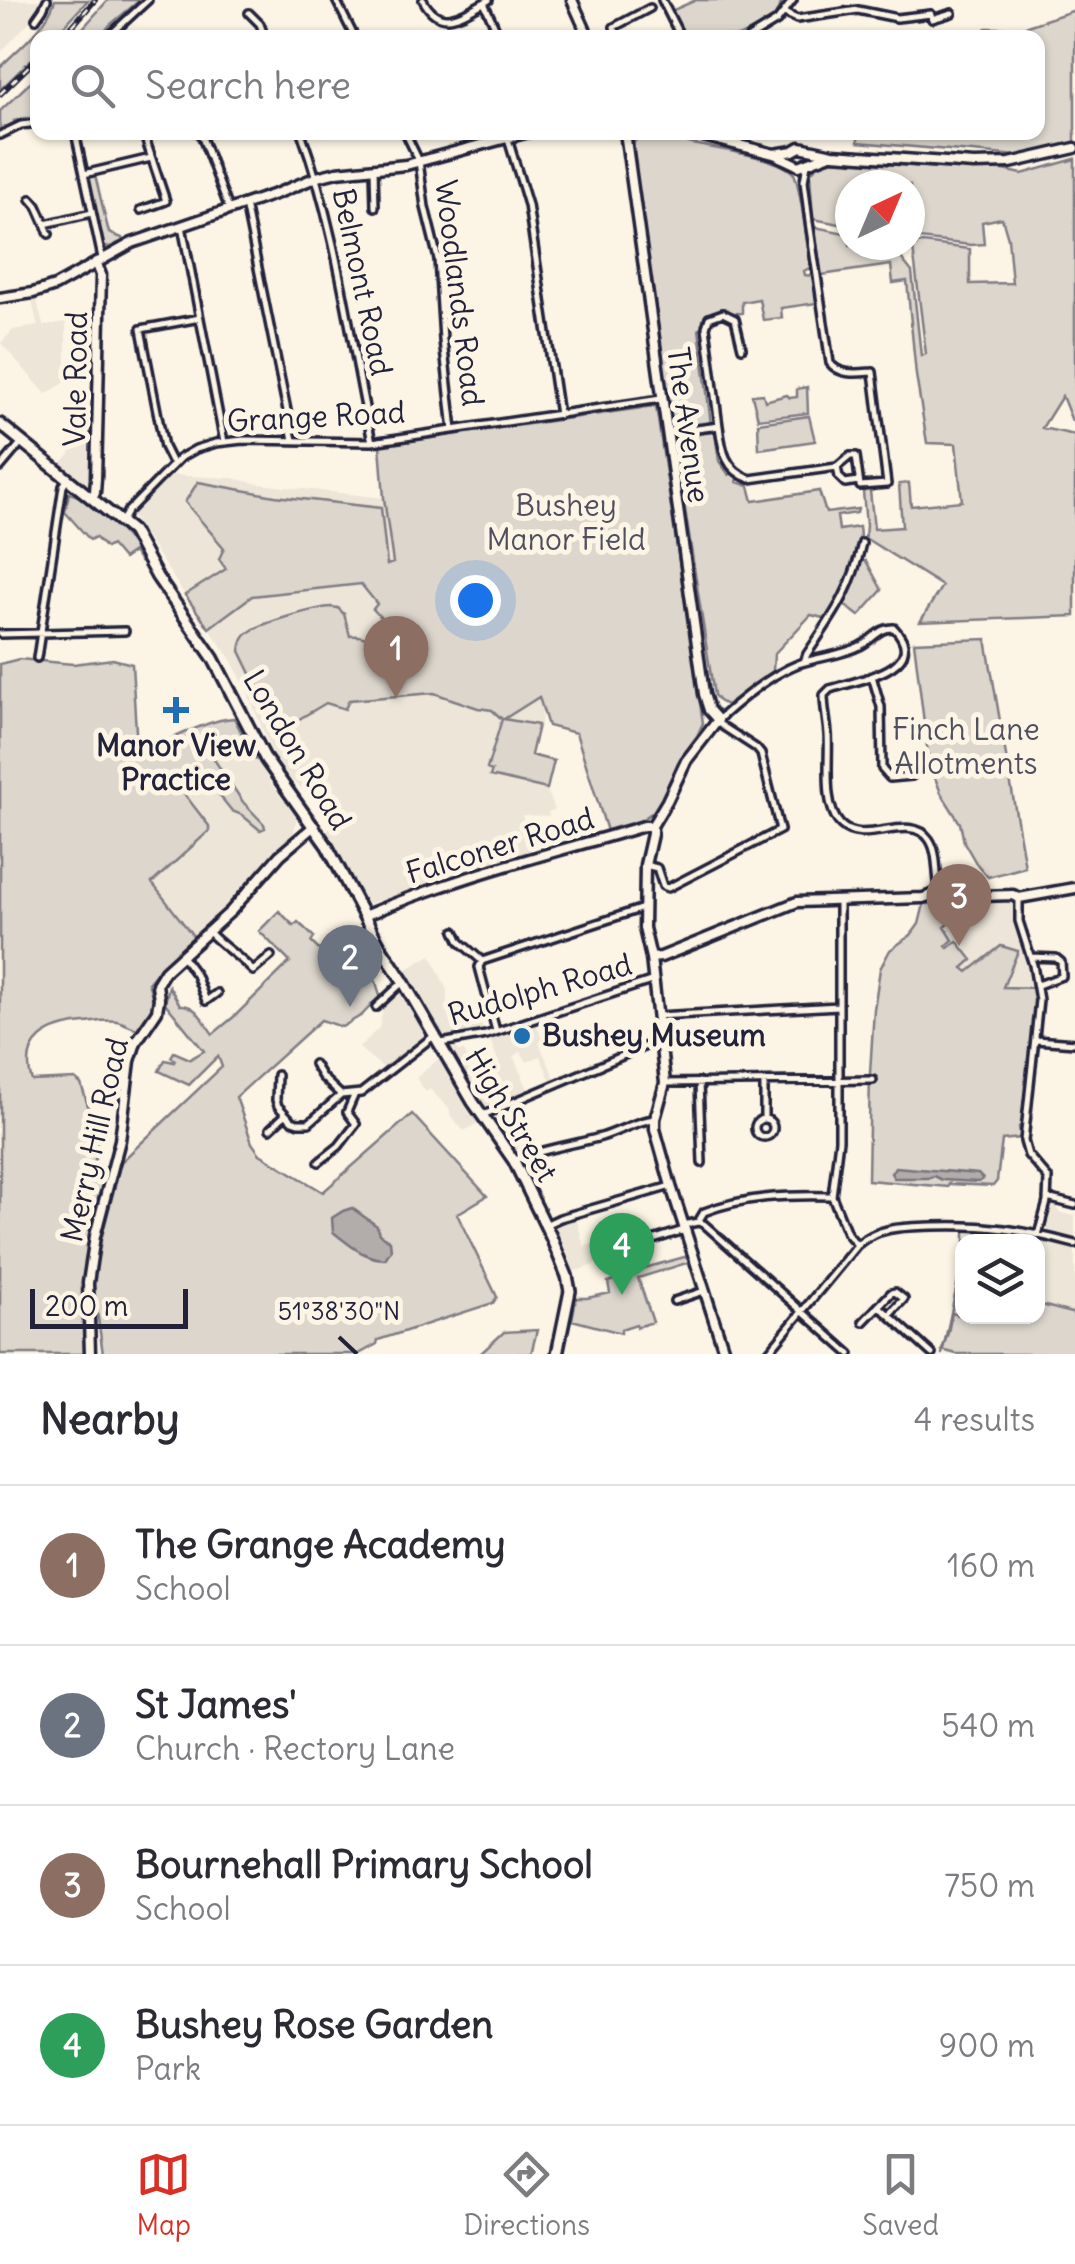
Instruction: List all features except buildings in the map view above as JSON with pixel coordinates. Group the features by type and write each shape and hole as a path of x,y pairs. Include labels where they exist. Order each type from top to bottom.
{"main road":[{"name":"London Road","path":"0,424 132,530 182,605 266,760 314,826 364,916"},
{"name":"High Street","path":"364,916 482,1116 514,1161 563,1265 570,1291 557,1354"}],"street":[{"path":"36,18 47,0"},
{"path":"116,30 148,0"},
{"path":"336,0 352,30"},
{"path":"423,0 432,14 442,19 486,1 497,30"},
{"path":"572,0 585,30"},
{"path":"662,0 678,30"},
{"path":"765,30 792,0"},
{"path":"616,30 614,26 650,8"},
{"path":"784,13 797,18 858,10 897,18 930,14 932,19 952,13"},
{"path":"249,13 263,30"},
{"path":"0,135 30,124"},
{"path":"77,140 99,260"},
{"path":"141,210 166,201 145,140"},
{"path":"203,140 229,209"},
{"name":"Belmont Road","path":"304,140 317,177 338,268 372,442"},
{"name":"Woodlands Road","path":"409,140 419,162 438,259 442,340 453,430"},
{"path":"0,298 55,286 135,242 317,177 406,166 508,140 528,204 559,415"},
{"name":"The Avenue","path":"626,140 704,694 717,721"},
{"path":"626,144 628,140"},
{"path":"719,140 802,164 833,154"},
{"path":"774,154 800,147 833,154 997,164 1075,148"},
{"path":"802,164 810,157 807,149"},
{"path":"793,151 792,160 802,164"},
{"path":"84,174 151,158"},
{"path":"802,164 830,363 835,369 850,373 873,372 886,484 845,483 839,478 837,467"},
{"path":"374,168 375,206"},
{"path":"31,199 49,234"},
{"path":"245,204 292,440"},
{"path":"45,224 92,213"},
{"path":"182,226 224,442"},
{"name":"Vale Road","path":"92,498 96,479 99,260"},
{"path":"742,348 738,324 731,315 718,313 709,318 706,326 719,426 728,463 744,478 756,479 837,467 850,456 856,456 859,484"},
{"path":"173,465 164,447 141,329 200,318"},
{"name":"Grange Road","path":"122,523 126,512 173,465 196,450 224,442 372,442 662,400"},
{"path":"666,434 719,426"},
{"path":"0,468 21,443"},
{"path":"37,658 67,480"},
{"path":"804,662 841,603 862,544"},
{"path":"725,1354 655,1129 665,1082 644,928 645,865 652,826 686,761 717,721 783,672 859,646 884,628 892,627 904,644 904,654 895,665 830,689 824,698 834,816 844,828 854,832 911,828 925,834 932,844 940,892 947,897 1012,894 1019,898 1075,888"},
{"path":"0,634 125,630"},
{"path":"872,676 881,707 882,769 893,778 912,776"},
{"path":"645,865 657,868 663,886 668,888 780,830 761,754 717,721"},
{"name":"Merry Hill Road","path":"90,1354 90,1261 120,1140 130,1062 136,1042 157,1012 158,980 232,912 280,855 314,826"},
{"name":"Falconer Road","path":"364,916 529,859 652,826"},
{"path":"651,958 797,902 924,898 940,892"},
{"path":"1019,898 1019,921 1038,985 1024,1146 1047,1176 1047,1198 1038,1234"},
{"path":"840,900 839,1140 832,1196 858,1246"},
{"path":"496,1031 479,967 482,961 643,908"},
{"path":"209,932 253,971 270,956"},
{"path":"456,932 460,942 482,961"},
{"path":"182,956 196,974 206,1000 217,993"},
{"path":"1031,957 1058,958 1061,962 1062,976 1038,985"},
{"name":"Rudolph Road","path":"437,1040 496,1031 654,980"},
{"path":"376,1007 403,981"},
{"path":"657,1016 840,1006"},
{"path":"277,1075 276,1100 285,1115 298,1124 312,1122 341,1095 361,1093 414,1049 437,1040"},
{"path":"482,1116 660,1040"},
{"path":"1035,1040 1075,1043"},
{"path":"314,1064 341,1095"},
{"path":"665,1082 873,1080"},
{"path":"699,1082 702,1164"},
{"path":"764,1082 764,1119"},
{"path":"319,1162 337,1148 356,1124 347,1112 354,1095"},
{"path":"270,1129 285,1115"},
{"path":"514,1161 655,1119"},
{"path":"691,1140 700,1139"},
{"path":"545,1225 671,1186"},
{"path":"653,1240 698,1222 706,1210 749,1199 832,1196"},
{"path":"1047,1198 1075,1205"},
{"path":"698,1222 850,1354"},
{"path":"766,1354 858,1246 874,1234 886,1229 992,1226 1033,1234"},
{"path":"1045,1237 1075,1244"},
{"path":"674,1301 704,1291"},
{"path":"863,1322 891,1292 904,1299 889,1315"},
{"path":"878,1305 932,1354"}],"shaded area":[{"path":"0,0 45,0 43,7 0,53"},
{"path":"36,296 43,326 66,322 66,382 46,394 1,343 13,330 38,326 31,297"},
{"path":"93,421 90,488 57,466 70,455 70,423"},
{"path":"169,475 232,478 384,498 393,563 544,658 541,726 503,720 488,769 492,770 490,775 554,761 547,789 554,810 548,812 549,816 522,815 532,851 369,904 361,897 326,833 332,824 313,797 293,782 274,757 244,684 209,628 252,595 226,569 185,595 131,515"},
{"path":"234,718 271,784 297,817 293,834 194,937 152,883 141,753"},
{"path":"1013,901 1016,932 1035,988 877,984 880,969 920,923 924,904"},
{"path":"431,955 447,990 451,1016 477,1010 483,1030 442,1037 405,970"},
{"path":"402,989 428,1035 386,1070 359,1048 379,1028 384,1004"},
{"path":"536,1023 543,1041 539,1043 555,1079 551,1081 540,1056 527,1062 521,1052 513,1056 529,1091 484,1109 446,1046 455,1043 458,1051 464,1051 480,1071 499,1063 489,1037"},
{"path":"441,1057 480,1122 464,1131 450,1110 430,1089 426,1092 416,1078"},
{"path":"511,1106 529,1151 516,1154 489,1119"},
{"path":"895,1167 978,1174 983,1179 979,1182 934,1176 894,1178 891,1173"},
{"path":"1050,1204 1058,1206 1058,1212 1075,1216 1075,1240 1042,1231"},
{"path":"352,1208 390,1241 391,1250 385,1259 364,1254 333,1232 332,1218"},
{"path":"576,1218 584,1246 594,1244 599,1263 573,1272 554,1226"},
{"path":"966,1230 994,1230 1010,1234 965,1234"},
{"path":"1045,1243 1075,1250 1075,1354 942,1354 955,1292 955,1324 1045,1324"}],"green space":[{"path":"55,0 88,0 60,30 37,30"},
{"path":"108,0 140,0 106,30 81,30"},
{"path":"696,0 783,0 771,23 754,30 682,30 671,11"},
{"path":"1075,10 1075,142 1018,156 858,142 1045,140 1045,30 984,30 1021,28"},
{"path":"30,38 30,61 0,90 0,67"},
{"path":"30,83 30,118 14,121 15,125 0,133 0,111"},
{"path":"678,140 775,162 794,174 811,267 804,271 805,275 813,276 817,303 781,308 782,318 763,320 759,299 742,302 742,313 709,314 704,328 699,329 711,424 678,428 670,423 634,142"},
{"path":"1075,159 1075,422 1062,396 1042,428 1075,435 1075,616 920,622 942,586 865,538 863,492 874,490 870,491 874,529 902,527 899,484 909,483 911,506 962,501 956,444 927,443 907,281 893,283 891,265 821,275 815,227 835,231 835,260 903,260 912,272 921,356 926,354 914,260 925,260 925,243 970,249 970,284 1012,283 1008,238 1002,218 982,222 984,244 925,240 925,170 835,170 835,223 813,219 810,174 820,162 839,160 1022,174"},
{"path":"95,175 109,233 123,241 108,248 103,246 89,179"},
{"path":"807,387 808,413 758,419 752,395 763,394 765,401 787,395 797,397 797,389"},
{"name":"Bushey Manor Field","path":"656,406 703,723 678,762 663,798 653,812 638,822 607,831 576,733 548,726 539,697 504,719 538,725 531,755 554,761 547,789 490,776 492,771 487,769 502,719 492,710 434,693 349,700 345,709 326,703 279,731 240,651 243,640 251,631 267,624 331,607 344,614 350,636 366,638 374,652 386,653 390,628 373,609 377,604 361,584 252,596 209,628 185,595 226,569 219,559 224,548 185,502 198,482 275,496 381,508 387,565 393,563 380,445"},
{"path":"809,416 815,441 759,449 758,423"},
{"path":"715,432 719,461 729,475 733,472 739,477 737,482 749,486 753,501 819,491 826,513 858,509 857,513 837,516 839,530 859,527 860,539 852,575 827,619 811,615 774,654 773,671 726,705 714,695 676,452 689,449 686,435"},
{"path":"69,493 101,511 143,561 133,552 123,559 111,545 106,548 95,537 90,540 65,512"},
{"path":"860,561 866,561 882,590 859,616 843,604"},
{"name":"Finch Lane Allotments","path":"986,639 1025,867 988,877 964,842 960,823 941,793 929,763 914,642"},
{"path":"19,659 73,664 113,659 132,664 141,752 200,727 234,718 255,759 216,735 206,744 243,802 265,828 260,830 232,811 203,775 187,776 182,791 209,831 152,883 194,937 148,983 152,1007 140,1030 113,1020 72,1025 40,1038 30,1055 32,1081 75,1079 81,1084 100,1130 93,1171 110,1166 85,1260 86,1354 0,1354 0,664"},
{"path":"956,903 957,917 945,927 953,940 946,946 957,941 972,960 963,968 968,972 1001,946 1018,951 1003,987 1035,988 1024,1123 1019,1127 1021,1138 1002,1140 993,1186 948,1187 868,1180 870,1073 880,969 890,950 919,924 924,904"},
{"path":"279,911 294,926 298,922 314,937 311,942 323,954 327,950 338,963 349,955 376,982 380,996 362,1015 342,1027 321,1020 236,1097 252,1143 260,1154 323,1192 412,1114 487,1196 457,1214 497,1297 493,1303 378,1340 359,1354 103,1354 92,1275 121,1162 222,1067 218,1056 189,1085 159,1071 165,1060 174,1062 174,1052 190,1059 204,1051 165,1003 169,986 180,1005 196,1011 213,1034 290,962 259,931"},
{"path":"688,1256 690,1262 638,1278 653,1322 621,1329 621,1333 572,1320 576,1298 610,1293 608,1282"},
{"path":"1045,1306 1075,1314 1075,1354 956,1354 942,1350 952,1313 955,1324 1045,1324"},
{"path":"537,1330 531,1354 480,1354 504,1332"}],"waterway":[{"path":"942,1354 955,1295"}],"railway":[{"path":"69,30 95,0"},
{"path":"0,94 30,65"}],"place":[{"name":"The Grange Academy","path":"396,698"},
{"name":"Manor View Practice","path":"176,710"},
{"name":"Bournehall Primary School","path":"959,946"},
{"name":"St James'","path":"350,1007"},
{"name":"Bushey Museum","path":"522,1036"},
{"name":"Bushey Rose Garden","path":"622,1295"}]}
